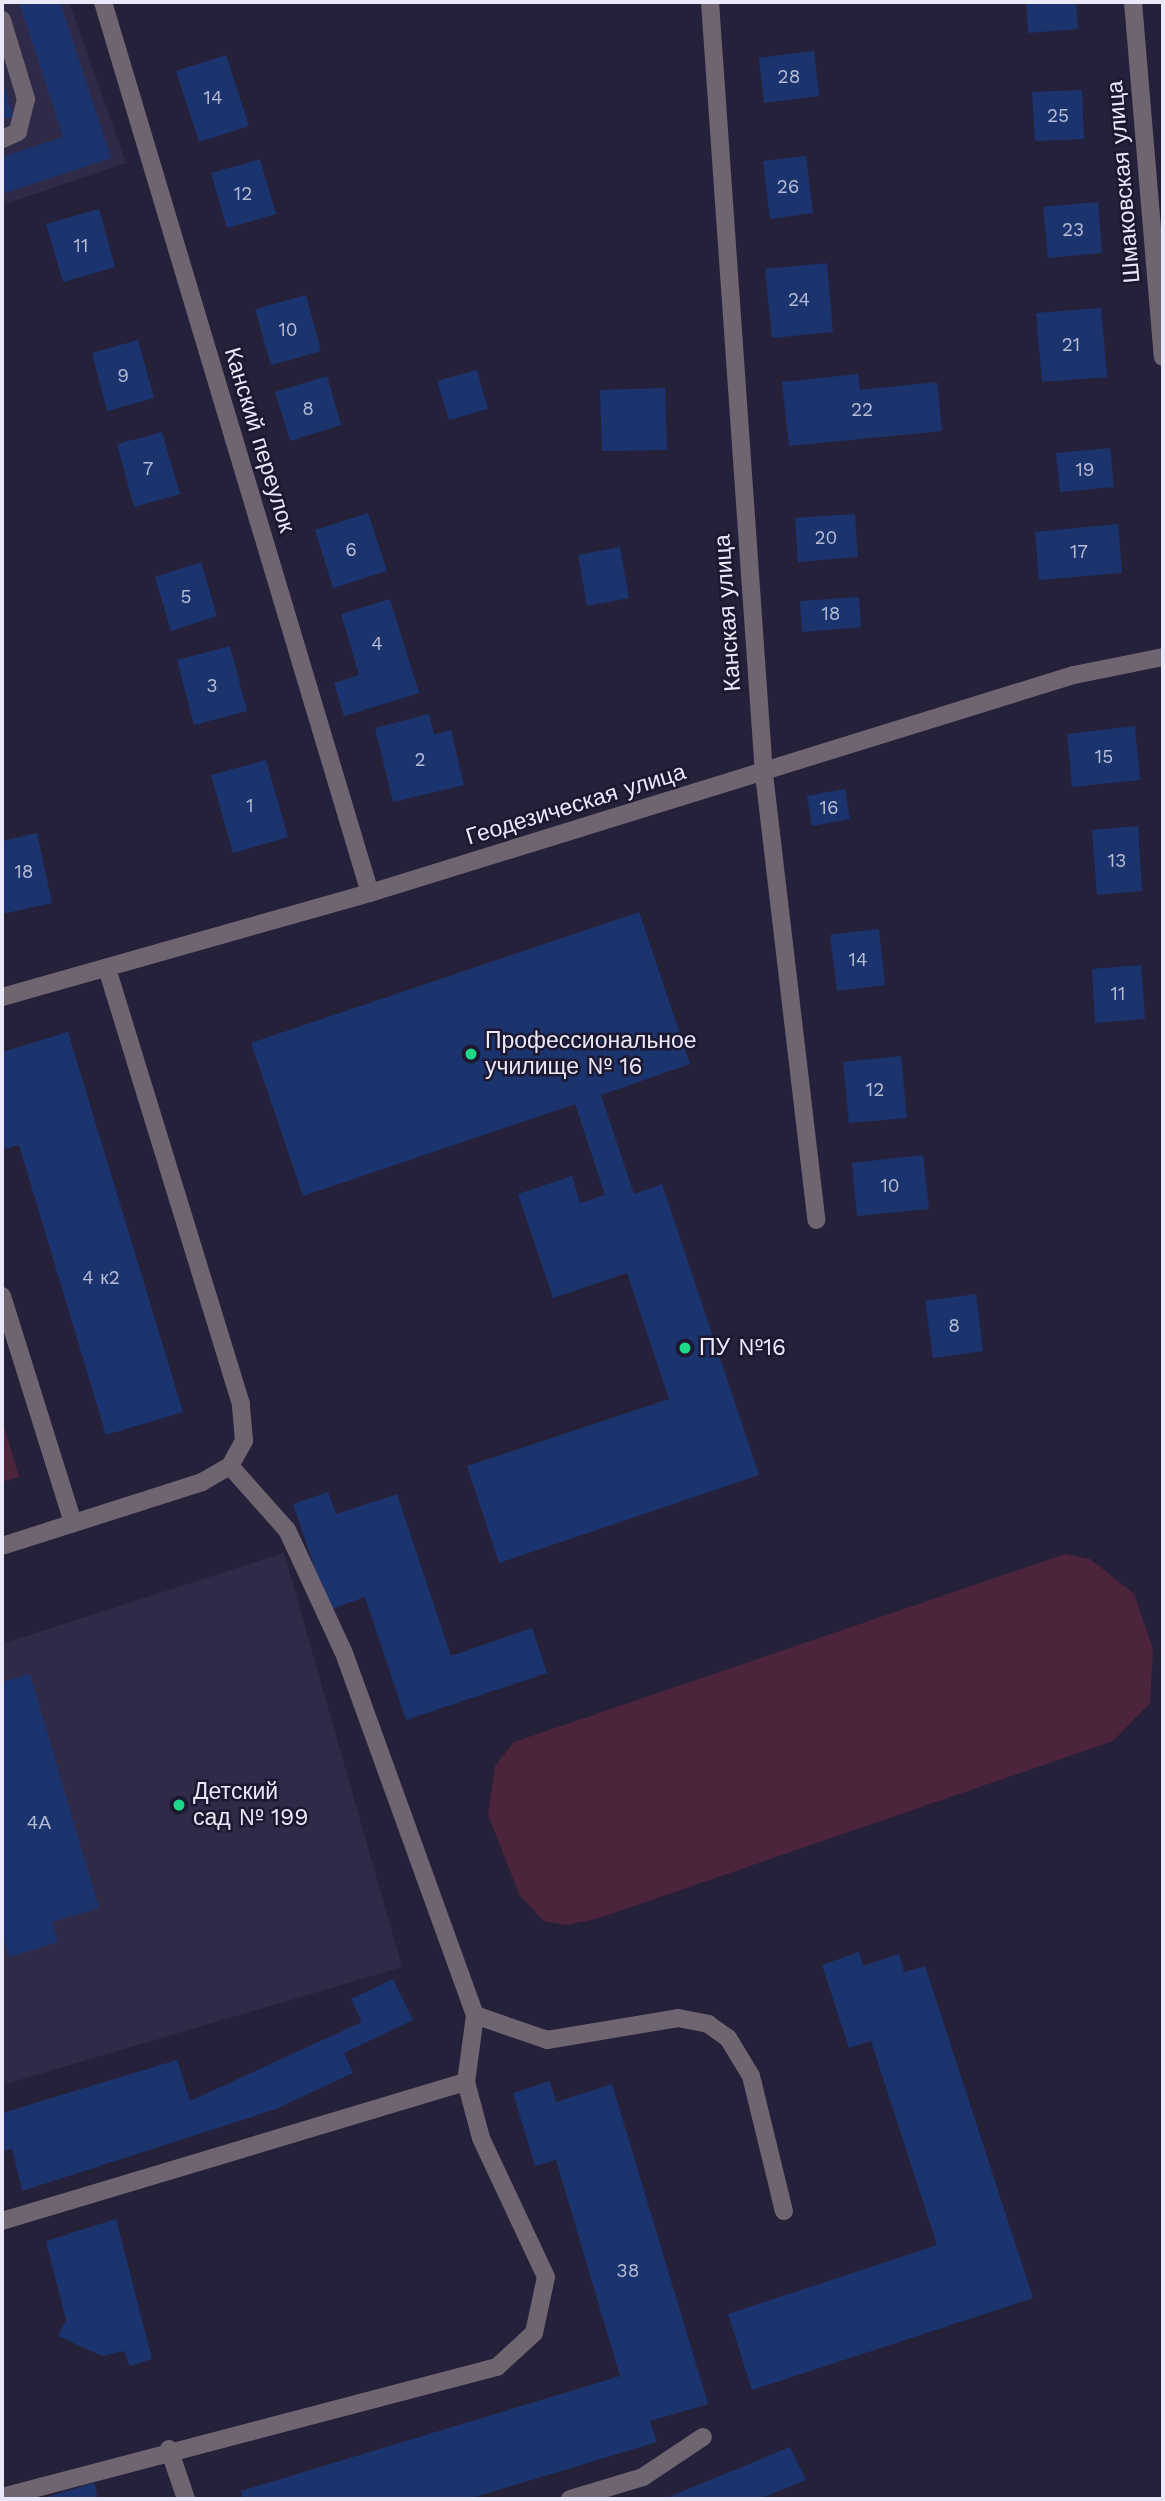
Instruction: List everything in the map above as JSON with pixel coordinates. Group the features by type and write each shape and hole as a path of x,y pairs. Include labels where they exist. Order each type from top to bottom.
{"street":[{"name":"Канский переулок","path":"103,2 370,893"},
{"name":"Канская улица","path":"710,2 764,774 816,1220"},
{"name":"Шмаковская улица","path":"1133,2 1163,357"},
{"path":"2,20 26,99 19,132 2,139"},
{"name":"Геодезическая улица","path":"2,997 370,893 764,774 1074,675 1163,657"},
{"path":"2,1546 230,1466 244,1441 243,1413 107,969"},
{"path":"2,1296 73,1523"},
{"path":"2,2497 169,2449 497,2367 534,2333 546,2277 481,2138 466,2082 475,2015 344,1651 287,1530 230,1466"},
{"path":"475,2015 547,2040 678,2018 708,2024 728,2038 751,2076 784,2211"},
{"path":"2,2221 466,2082"},
{"path":"570,2499 643,2477 703,2437"},
{"path":"169,2449 186,2499"}],"shaded area":[{"path":"2,2 69,2 126,163 2,205"},
{"path":"2,1420 19,1477 2,1482"},
{"name":"Детский сад № 199","path":"284,1553 402,1967 2,2085 2,1644"},
{"path":"1065,1554 1090,1559 1134,1594 1153,1649 1150,1703 1113,1741 596,1919 566,1925 544,1921 520,1896 488,1815 495,1766 514,1742"}],"building":[{"path":"19,2 60,2 111,158 2,194 2,157 63,137"},
{"path":"1026,2 1076,2 1078,29 1028,33"},
{"path":"814,51 819,96 764,103 759,58"},
{"path":"226,55 249,126 199,142 176,71"},
{"path":"2,81 13,116 2,120"},
{"path":"1082,90 1084,139 1035,141 1032,92"},
{"path":"806,156 813,213 770,219 763,161"},
{"path":"260,159 276,214 227,228 211,173"},
{"path":"1098,202 1102,253 1048,258 1043,207"},
{"path":"99,209 115,267 63,282 46,224"},
{"path":"827,263 833,332 772,338 765,269"},
{"path":"306,295 321,351 271,365 255,309"},
{"path":"1101,308 1107,377 1042,382 1036,313"},
{"path":"138,340 154,398 107,411 92,353"},
{"path":"477,370 488,409 449,420 437,381"},
{"path":"858,374 860,390 937,382 942,431 789,446 782,382"},
{"path":"327,376 341,425 290,441 275,392"},
{"path":"665,388 667,450 602,451 600,390"},
{"path":"162,432 180,494 134,507 117,444"},
{"path":"1110,448 1114,487 1060,492 1056,453"},
{"path":"368,513 387,571 333,588 315,530"},
{"path":"855,514 858,557 798,562 795,518"},
{"path":"1118,524 1122,573 1039,580 1035,532"},
{"path":"620,547 629,598 587,606 578,555"},
{"path":"201,562 217,616 171,631 155,577"},
{"path":"859,597 861,627 802,632 800,601"},
{"path":"390,599 419,693 344,716 334,683 359,675 341,614"},
{"path":"230,646 247,711 194,725 177,660"},
{"path":"429,714 434,734 451,730 464,785 393,802 375,728"},
{"path":"1135,726 1140,780 1072,787 1067,734"},
{"path":"266,760 288,837 233,853 211,775"},
{"path":"845,789 850,819 812,826 807,796"},
{"path":"1138,826 1142,891 1097,895 1092,830"},
{"path":"37,833 52,903 2,914 2,841"},
{"path":"639,912 690,1064 601,1095 634,1194 662,1184 759,1475 499,1563 467,1466 669,1399 627,1273 553,1298 518,1194 572,1176 580,1203 605,1195 575,1104 303,1196 251,1043"},
{"path":"879,929 885,985 837,991 830,935"},
{"path":"1141,965 1145,1019 1095,1023 1092,969"},
{"path":"68,1032 183,1412 106,1435 19,1145 2,1150 2,1052"},
{"path":"901,1056 907,1118 849,1123 843,1062"},
{"path":"923,1155 929,1209 857,1216 852,1163"},
{"path":"976,1294 983,1351 933,1358 925,1301"},
{"path":"328,1492 336,1514 397,1494 451,1656 532,1628 547,1673 406,1720 365,1597 329,1610 293,1504"},
{"path":"30,1674 99,1908 52,1922 58,1942 9,1957 2,1934 2,1682"},
{"path":"859,1952 863,1966 899,1954 904,1972 925,1966 1033,2298 752,2390 728,2314 937,2245 871,2041 849,2048 822,1965"},
{"path":"393,1979 413,2020 344,2053 353,2073 276,2109 22,2191 12,2148 2,2152 2,2113 177,2060 190,2101 362,2022 351,1999"},
{"path":"550,2081 556,2102 612,2084 708,2404 650,2421 657,2442 468,2499 243,2499 241,2491 620,2376 556,2160 535,2166 513,2093"},
{"path":"116,2219 152,2359 130,2366 124,2351 102,2356 58,2336 66,2320 46,2241"},
{"path":"790,2447 806,2480 759,2499 664,2499"},
{"path":"94,2483 98,2499 40,2499"}],"place":[{"name":"Профессиональное училище № 16","path":"471,1054"},
{"name":"ПУ №16","path":"685,1348"},
{"name":"Детский сад № 199","path":"179,1805"}]}
